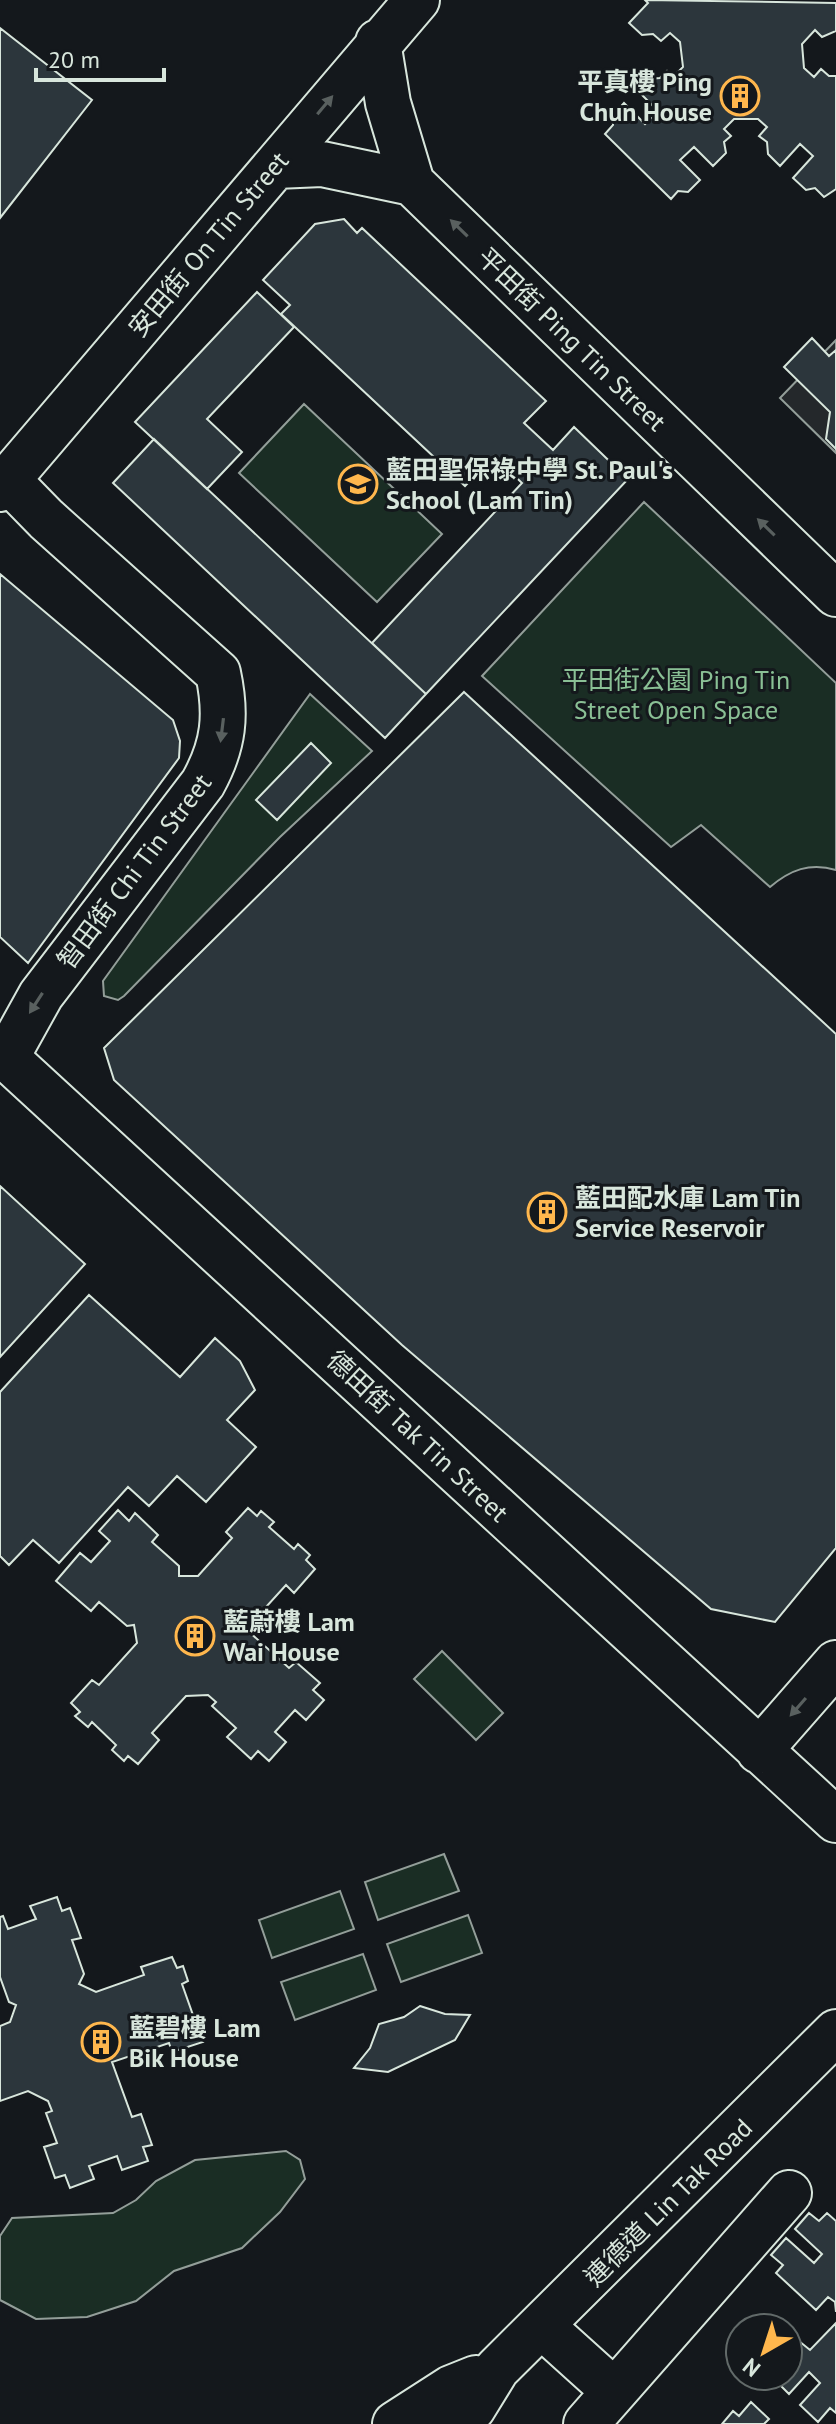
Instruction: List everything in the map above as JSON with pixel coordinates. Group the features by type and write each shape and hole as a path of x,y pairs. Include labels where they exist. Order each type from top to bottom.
{"street":[{"name":"安田街 On Tin Street","path":"3,484 417,0"},
{"name":"平田街 Ping Tin Street","path":"378,42 388,103 412,183 836,594"},
{"path":"276,166 322,164 412,183"},
{"name":"智田街 Chi Tin Street","path":"3,484 218,673 224,729 217,757 203,783 41,995 3,1055"},
{"name":"德田街 Tak Tin Street","path":"3,1055 836,1820"},
{"path":"759,1751 836,1663"},
{"name":"連德道 Lin Tak Road","path":"449,2424 473,2408 497,2369 543,2327 836,2032"},
{"path":"586,2424 789,2193"},
{"path":"543,2327 614,2391"},
{"name":"連德道 Lin Tak Road","path":"395,2424 451,2388 497,2369"}],"green space":[{"path":"304,404 442,534 377,602 239,473"},
{"name":"平田街公園 Ping Tin Street Open Space","path":"644,502 836,683 836,870 818,867 801,869 770,887 701,825 671,847 482,676"},
{"path":"310,694 372,751 280,837 124,996 118,1000 104,996 103,981"},
{"path":"442,1651 503,1713 476,1740 414,1679"},
{"path":"444,1854 459,1891 378,1920 365,1882"},
{"path":"340,1891 354,1929 272,1958 259,1920"},
{"path":"468,1915 482,1953 401,1982 387,1944"},
{"path":"363,1954 376,1990 295,2020 281,1982"},
{"path":"286,2151 300,2160 305,2179 280,2212 242,2248 174,2271 136,2301 87,2317 36,2319 0,2300 0,2236 12,2218 113,2213 136,2200 156,2181 195,2160"}],"shaded area":[{"path":"836,340 836,453 780,398"}],"building":[{"name":"平真樓 Ping Chun House","path":"645,0 836,3 836,31 822,37 815,30 802,44 804,68 814,77 821,69 829,76 836,76 836,189 824,197 815,188 806,190 793,178 813,156 800,144 780,166 768,154 767,142 759,136 767,127 758,119 734,119 724,129 731,136 724,142 726,153 713,166 694,147 680,160 700,180 688,192 678,191 671,199 605,134 613,125 612,116 624,103 645,124 658,111 637,90 647,79 660,78 667,71 673,77 683,67 680,42 670,33 661,41 653,34 642,35 629,23 648,3"},
{"path":"0,28 92,100 0,218"},
{"path":"344,219 357,233 362,228 546,401 524,423 553,450 574,427 628,479 426,694 372,643 522,483 494,456 465,486 281,314 290,305 263,280 315,224"},
{"path":"257,292 294,327 207,419 242,452 207,489 135,422"},
{"path":"812,338 829,356 836,350 836,449 826,439 830,412 784,367"},
{"path":"154,439 426,694 385,738 113,483"},
{"path":"0,574 173,720 180,741 179,758 28,963 0,937"},
{"name":"藍田配水庫 Lam Tin Service Reservoir","path":"464,692 836,1034 836,1548 775,1622 711,1609 402,1345 114,1080 104,1048"},
{"path":"311,743 331,763 277,820 256,800"},
{"path":"0,1186 85,1264 0,1357"},
{"path":"89,1295 180,1377 215,1338 240,1361 255,1390 227,1420 256,1447 206,1502 177,1476 149,1506 128,1487 59,1563 33,1540 9,1565 0,1556 0,1392"},
{"name":"藍蔚樓 Lam Wai House","path":"248,1508 257,1516 261,1511 274,1522 269,1527 294,1549 298,1544 310,1555 306,1560 315,1569 294,1593 286,1585 246,1629 289,1668 296,1662 320,1683 313,1690 324,1700 306,1720 295,1710 275,1732 286,1742 269,1761 258,1751 251,1759 227,1737 236,1728 212,1706 216,1702 208,1695 186,1696 152,1733 159,1740 138,1764 128,1756 124,1761 112,1750 116,1745 92,1722 88,1727 75,1716 80,1712 71,1703 92,1680 99,1685 137,1643 134,1625 127,1626 99,1602 91,1611 56,1581 80,1553 91,1562 110,1541 99,1531 118,1510 129,1521 135,1513 158,1535 152,1542 179,1566 179,1576 198,1576 232,1538 226,1532"},
{"name":"藍碧樓 Lam Bik House","path":"57,1897 62,1911 70,1908 81,1938 72,1940 84,1974 79,1984 96,1992 144,1975 141,1967 172,1957 177,1968 183,1966 188,1981 182,1984 193,2015 199,2013 205,2028 198,2030 203,2042 172,2052 169,2043 112,2062 132,2117 141,2114 152,2145 143,2147 148,2161 122,2170 117,2156 89,2166 94,2179 70,2188 65,2175 55,2178 44,2147 57,2143 46,2113 52,2111 48,2101 28,2091 0,2101 0,2026 10,2022 16,2005 9,2002 0,1977 0,1917 3,1916 8,1929 36,1919 30,1906"},
{"path":"420,2006 445,2014 470,2015 455,2040 388,2072 354,2068 370,2048 379,2024 404,2017"},
{"path":"809,2213 819,2221 827,2213 836,2221 836,2312 835,2302 828,2297 816,2310 776,2273 783,2265 771,2255 786,2238 814,2263 822,2254 795,2229"},
{"path":"836,2323 836,2413 830,2408 818,2422 800,2405 820,2383 809,2372 804,2378 804,2345 810,2350"},
{"path":"751,2402 769,2419 764,2424 722,2424 733,2411 739,2416"}],"place":[{"name":"平真樓 Ping Chun House","path":"740,96"},
{"name":"藍田聖保祿中學 St. Paul's School (Lam Tin)","path":"358,484"},
{"name":"藍田配水庫 Lam Tin Service Reservoir","path":"547,1212"},
{"name":"藍蔚樓 Lam Wai House","path":"195,1636"},
{"name":"藍碧樓 Lam Bik House","path":"101,2042"}]}
